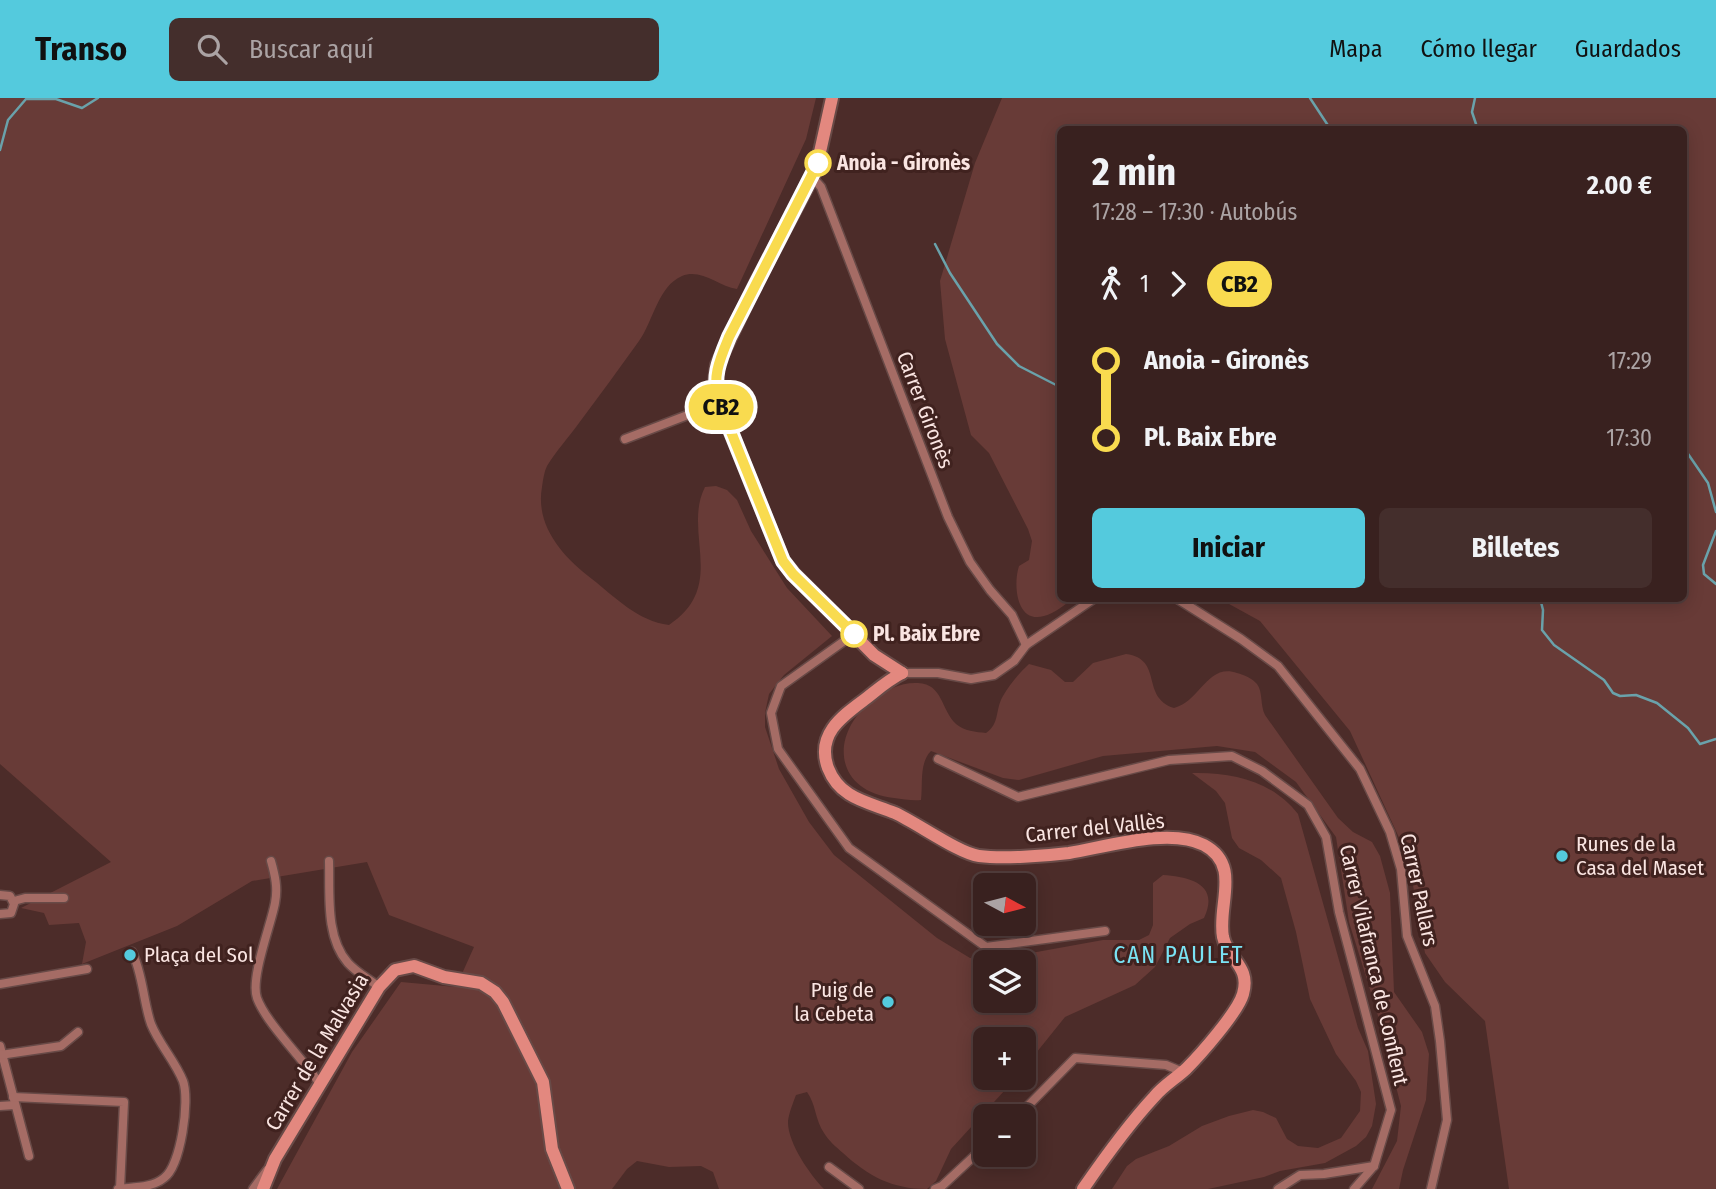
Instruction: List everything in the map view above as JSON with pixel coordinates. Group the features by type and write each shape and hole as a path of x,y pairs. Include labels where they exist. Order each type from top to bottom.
{"street":[{"path":"832,98 813,177 757,281 720,358 715,382 719,402 783,561 874,655 902,673 938,673 971,679 994,675 1014,661 1026,645 1089,602"},
{"name":"Carrer Gironès","path":"813,177 821,187 948,517 970,562 1012,615 1026,645"},
{"path":"625,439 719,402"},
{"name":"Carrer Pallars","path":"1182,602 1278,666 1360,769 1390,832 1401,869 1407,936 1435,1006 1440,1041 1447,1120 1431,1189"},
{"path":"854,634 781,686 771,713 778,748 849,848 986,947 1105,930"},
{"path":"874,655 879,674 877,688"},
{"name":"Carrer del Vallès","path":"902,673 877,688 835,722 827,741 826,761 829,771 842,790 859,801 907,818 967,852 981,856 1062,853 1162,838 1202,844 1215,853 1224,869 1226,879 1223,936 1229,951 1242,968 1245,984 1241,1000 1183,1072 1153,1098 1083,1189"},
{"name":"Carrer Vilafranca de Conflent","path":"938,759 1018,797 1169,760 1231,756 1262,771 1308,805 1326,837 1339,912 1391,1110 1374,1166 1353,1189"},
{"path":"271,861 276,882 275,902 260,961 256,993 265,1012 320,1084"},
{"path":"329,861 331,916 336,941 348,963 379,987"},
{"path":"0,895 9,895 14,901 13,911 0,915"},
{"path":"14,901 25,898 64,898"},
{"path":"0,1106 14,1101 124,1102 119,1189 155,1183 170,1173 177,1157 186,1099 181,1077 152,1025 137,962 132,952"},
{"name":"Carrer de la Malvasia","path":"253,1189 275,1159 379,987 395,970 414,966 444,977 481,983 495,992 508,1011 543,1082 556,1163 568,1189"},
{"path":"0,984 87,969"},
{"path":"29,1156 1,1052 61,1046 78,1032"},
{"path":"1029,1104 1076,1058 1166,1065 1183,1072"},
{"path":"935,1189 942,1186 973,1157"},
{"path":"263,1189 275,1159"},
{"path":"1278,1189 1300,1175 1374,1166"},
{"path":"829,1167 859,1189"}],"shaded area":[{"path":"0,98 816,98 806,139 737,289 696,274 682,276 667,288 639,341 547,466 541,501 547,527 571,561 619,601 647,619 669,625 687,610 696,593 700,576 699,504 705,487 716,486 727,490 737,500 751,531 787,588 832,636 784,675 769,694 765,727 779,769 809,822 834,855 937,938 973,958 973,1013 1036,1013 1036,952 1103,940 1139,940 1149,935 1153,925 1153,883 1163,875 1200,884 1208,897 1208,906 1204,918 1170,938 1155,967 1135,985 1065,1017 1036,1053 1036,1027 973,1027 973,1090 1005,1090 992,1104 973,1104 973,1125 951,1149 936,1181 927,1189 903,1187 881,1180 852,1161 826,1136 807,1092 796,1095 788,1121 789,1129 800,1158 824,1189 719,1189 713,1172 701,1166 669,1167 637,1161 627,1169 612,1189 277,1189 352,1052 401,982 456,987 474,947 389,915 367,862 252,881 177,926 82,964 86,942 79,923 49,925 44,913 21,908 111,862 0,764"},
{"path":"1002,98 1716,98 1716,1189 1509,1189 1485,1021 1445,982 1425,953 1408,857 1350,731 1260,621 1225,602 1687,602 1687,126 1057,126 1057,602 1068,602 1052,613 1035,617 1022,608 1016,583 1019,566 1029,560 1032,541 989,453 971,435 945,339 940,281 975,163"},
{"path":"1126,654 1138,657 1145,663 1158,696 1174,708 1191,699 1218,673 1237,673 1253,680 1259,687 1265,715 1338,818 1353,832 1372,842 1380,856 1390,893 1394,992 1422,1032 1429,1054 1426,1100 1399,1189 1372,1189 1397,1141 1401,1106 1377,1012 1349,922 1336,837 1296,782 1255,752 1217,746 1103,756 1019,780 1003,778 931,751 923,768 921,800 874,793 859,784 849,773 844,759 844,743 850,728 859,713 874,699 894,687 912,683 926,684 937,693 956,724 966,730 986,733 995,721 1006,692 1029,664 1051,670 1065,682 1073,682 1093,663"},
{"path":"1192,773 1222,774 1264,786 1288,803 1298,814 1358,1028 1368,1051 1376,1104 1372,1126 1366,1137 1356,1146 1325,1163 1208,1189 1112,1189 1127,1166 1136,1159 1169,1146 1202,1126 1229,1116 1253,1110 1263,1112 1276,1118 1287,1139 1298,1146 1318,1148 1341,1138 1360,1111 1361,1092 1336,1054 1310,999 1281,878 1261,860 1239,848 1232,838 1225,803 1216,791"}],"waterway":[{"path":"0,150 8,120 26,99 56,99 82,108 98,98"},
{"path":"1310,98 1328,126"},
{"path":"1475,98 1472,112 1477,126"},
{"path":"935,244 950,273 997,344 1019,366 1057,385"},
{"path":"1687,452 1708,483 1716,512"},
{"path":"1716,531 1703,565 1704,574 1716,584"},
{"path":"1541,602 1542,630 1554,645 1604,680 1613,693 1620,696 1636,695 1657,703 1688,728 1700,744 1716,739"}],"bus line":[{"name":"CB2","path":"818,163 729,337 717,365 715,382 719,402 783,561 854,634"}],"place":[{"name":"Anoia - Gironès","path":"818,163"},
{"name":"Pl. Baix Ebre","path":"854,634"},
{"name":"Runes de la Casa del Maset","path":"1562,856"},
{"name":"Plaça del Sol","path":"130,955"},
{"name":"Puig de la Cebeta","path":"888,1002"}],"district":[{"name":"CAN PAULET","path":"1179,955"}]}
